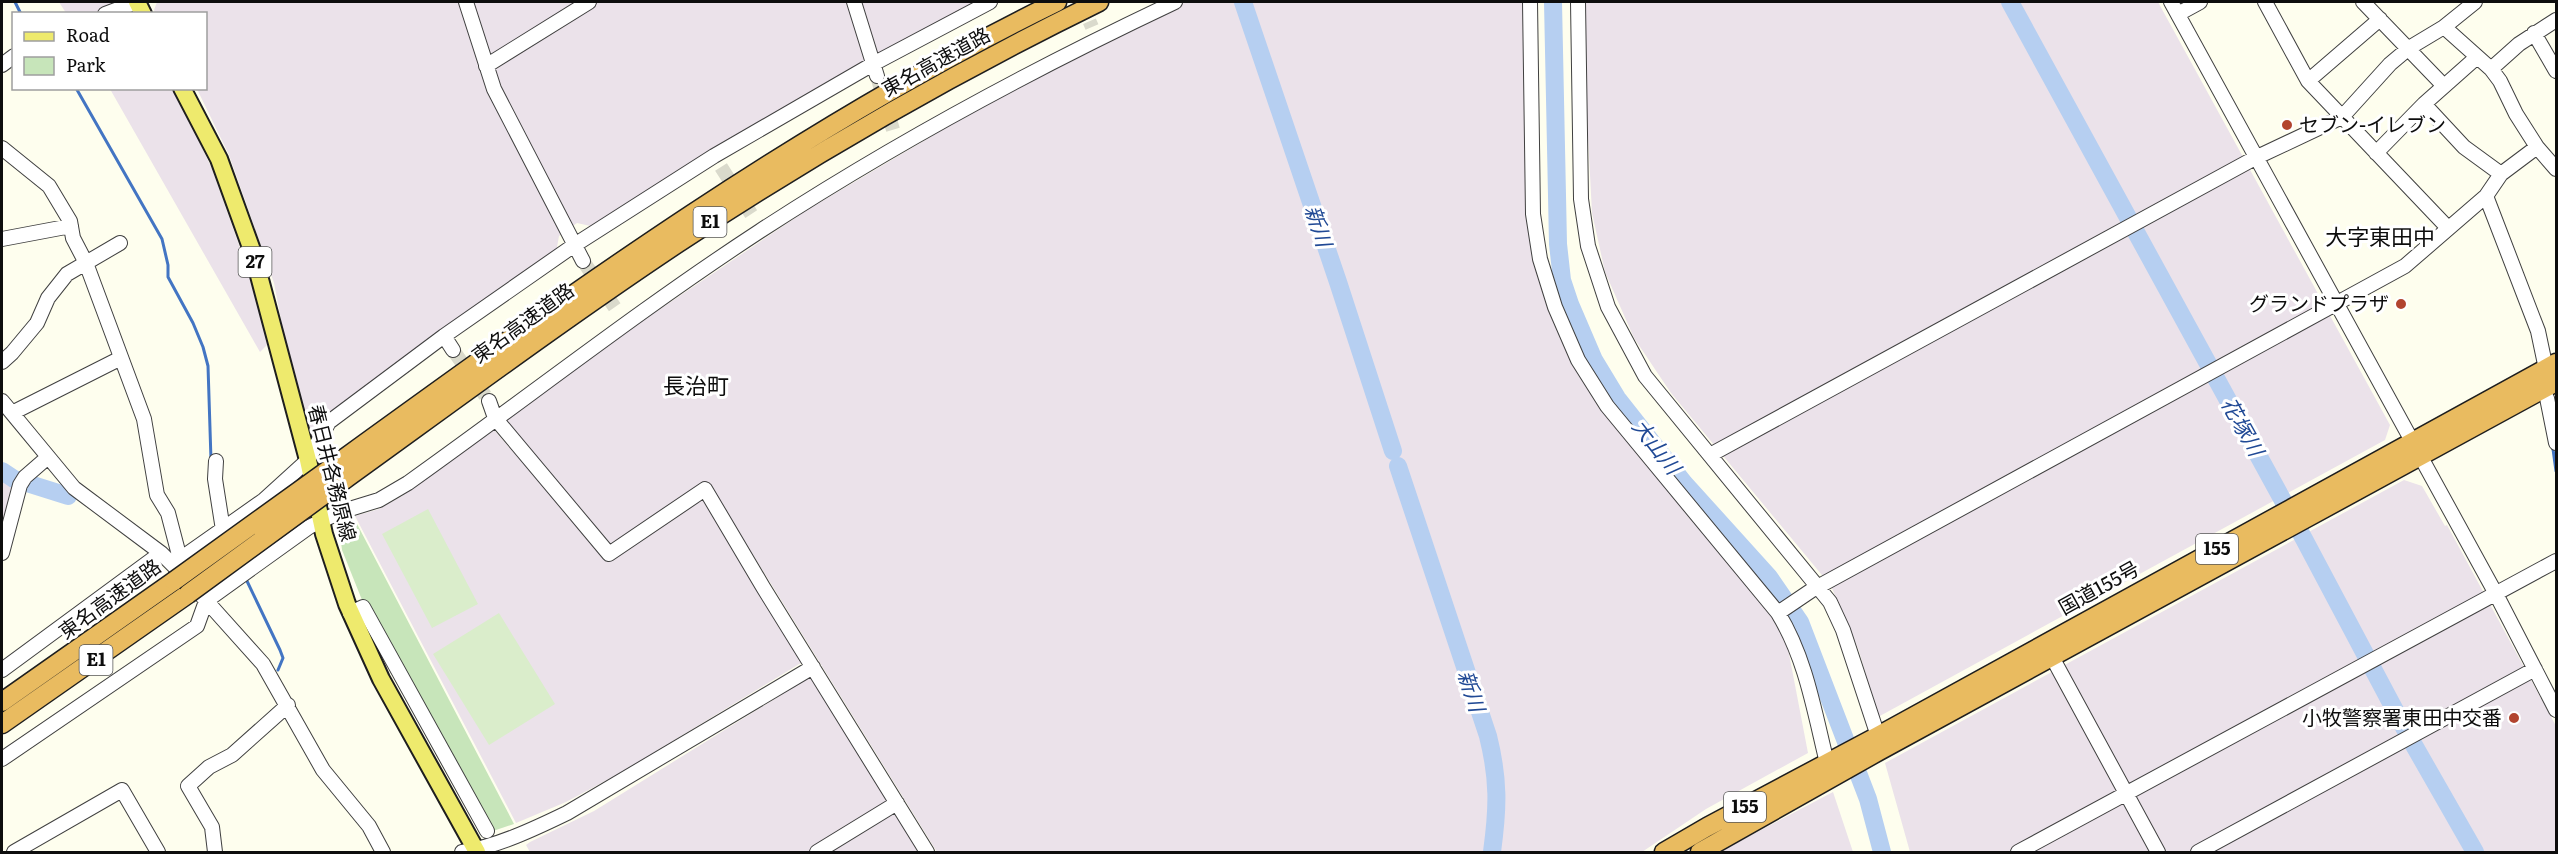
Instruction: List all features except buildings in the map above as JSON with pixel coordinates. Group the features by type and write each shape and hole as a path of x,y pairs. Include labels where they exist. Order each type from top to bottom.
{"highway":[{"name":"東名高速道路","path":"2,724 188,594 340,472 566,298 670,227 860,109 946,59 1057,2"},
{"name":"東名高速道路","path":"2,702 176,568 340,472 789,172 957,75 1099,2"},
{"name":"国道155号","path":"1664,852 1828,771 2551,378"},
{"name":"国道155号","path":"1878,743 2052,657 2416,450"},
{"name":"国道155号","path":"1700,852 1828,771"}],"main road":[{"name":"春日井各務原線","path":"183,90 219,159 253,253 308,460 321,519 351,613 381,679 472,852"}],"street":[{"path":"110,12 137,2"},
{"path":"466,2 486,66 508,118 573,246 583,261"},
{"path":"486,66 589,2"},
{"path":"854,2 875,70"},
{"path":"176,568 264,500 308,460 329,422 444,336 573,246 990,2"},
{"path":"2,759 197,626 206,601 321,519 379,500 408,483 622,318 758,225 896,140 1095,33 1175,2"},
{"path":"1530,2 1533,214 1540,259 1555,307 1578,360 1607,406 1780,611 1794,639 1804,669 1828,771"},
{"path":"1578,2 1581,200 1588,246 1608,307 1645,376 1815,588 1830,602 1843,630 1878,743"},
{"path":"2200,2 2175,8 2255,158 2496,594 2556,710"},
{"path":"2265,2 2308,81 2448,228"},
{"path":"2363,2 2444,86"},
{"path":"1710,455 2255,158 2342,117 2390,64 2409,48 2444,27 2475,2"},
{"path":"2308,81 2380,20"},
{"path":"2491,69 2518,44 2556,20"},
{"path":"2444,27 2491,69 2537,147 2556,169"},
{"path":"2534,33 2556,71"},
{"path":"2376,153 2424,104 2476,57"},
{"path":"2424,104 2464,147 2501,174"},
{"path":"1780,611 1815,588 2405,266 2486,196 2501,174 2537,147"},
{"path":"2,148 49,186 71,226 144,419 157,495 168,513 176,568"},
{"path":"2486,196 2538,331 2551,378 2556,443"},
{"path":"2,240 71,226"},
{"path":"2,362 37,323 56,286 67,274 120,243"},
{"path":"444,336 453,350"},
{"path":"12,413 121,358"},
{"path":"2,401 74,488 161,553 263,664 323,770 369,826 383,852"},
{"path":"489,401 495,418 609,554 705,489 927,852"},
{"path":"2,553 23,482 48,456"},
{"path":"216,461 215,479 223,530"},
{"path":"2,670 161,553"},
{"path":"2018,852 2556,561"},
{"path":"351,613 363,607 486,831"},
{"path":"2052,657 2158,852"},
{"path":"472,852 538,827 567,813 813,667"},
{"path":"2198,852 2535,669"},
{"path":"214,852 212,827 188,786 209,767 232,755 288,705"},
{"path":"14,852 122,790 158,852"},
{"path":"817,852 897,803"}],"shaded area":[{"path":"59,2 116,2 135,9 136,12 65,12"},
{"path":"157,2 982,2 595,227 577,223 559,236 556,253 345,404 314,447 304,427 297,380 283,330 274,283 229,155 197,90 207,90 207,12 155,12"},
{"path":"1185,2 1526,2 1527,173 1562,336 1786,638 1808,753 1706,809 1642,852 937,852 708,482 613,547 504,421 638,324 807,210 971,113 1092,47"},
{"path":"1581,2 2158,2 2390,425 2385,440 1878,717 1859,651 1831,586 1671,393 1634,338 1605,272 1592,213"},
{"path":"111,90 175,90 212,169 250,276 268,344 260,352"},
{"path":"494,430 608,560 702,497 803,659 801,663 622,772 566,802 516,823 355,516 379,509 402,496"},
{"path":"2,474 17,482 2,536"},
{"path":"2404,480 2422,486 2445,526 2447,525 2556,726 2556,852 1910,852 1885,763"},
{"path":"810,677 814,677 891,803 810,852 530,852 526,845 530,842 594,811"},
{"path":"1833,792 1853,852 1719,852 1723,850"},
{"path":"895,809 922,852 828,852"}],"green space":[{"path":"428,509 478,604 432,628 382,534"},
{"path":"356,522 514,824 490,832 364,605 342,550 339,525"},
{"path":"499,613 555,704 489,745 433,654"}],"waterway":[{"path":"15,2 20,12"},
{"name":"新川","path":"1243,2 1393,451"},
{"name":"大山川","path":"1553,2 1558,244 1562,280 1570,304 1594,360 1617,398 1684,483 1769,577 1800,622 1868,799 1882,852"},
{"name":"花塚川","path":"2010,2 2304,539 2407,733 2475,852"},
{"path":"77,90 162,239 168,265 168,277 203,347 208,366 211,460"},
{"path":"2553,449 2556,471"},
{"name":"新川","path":"1398,466 1488,736 1494,766 1496,794 1492,852"},
{"path":"2,471 14,479 68,496"},
{"path":"246,579 283,658 278,670"}],"tunnel":[{"path":"1081,2 1092,27"},
{"path":"877,76 894,133"},
{"path":"721,167 755,220"},
{"path":"583,261 618,312"},
{"path":"453,350 489,401"}],"place":[{"name":"セブン-イレブン","path":"2287,125"},
{"name":"グランドプラザ","path":"2401,304"},
{"name":"小牧警察署東田中交番","path":"2514,718"}],"district":[{"name":"大字東田中","path":"2380,237"},
{"name":"長治町","path":"696,386"}]}
